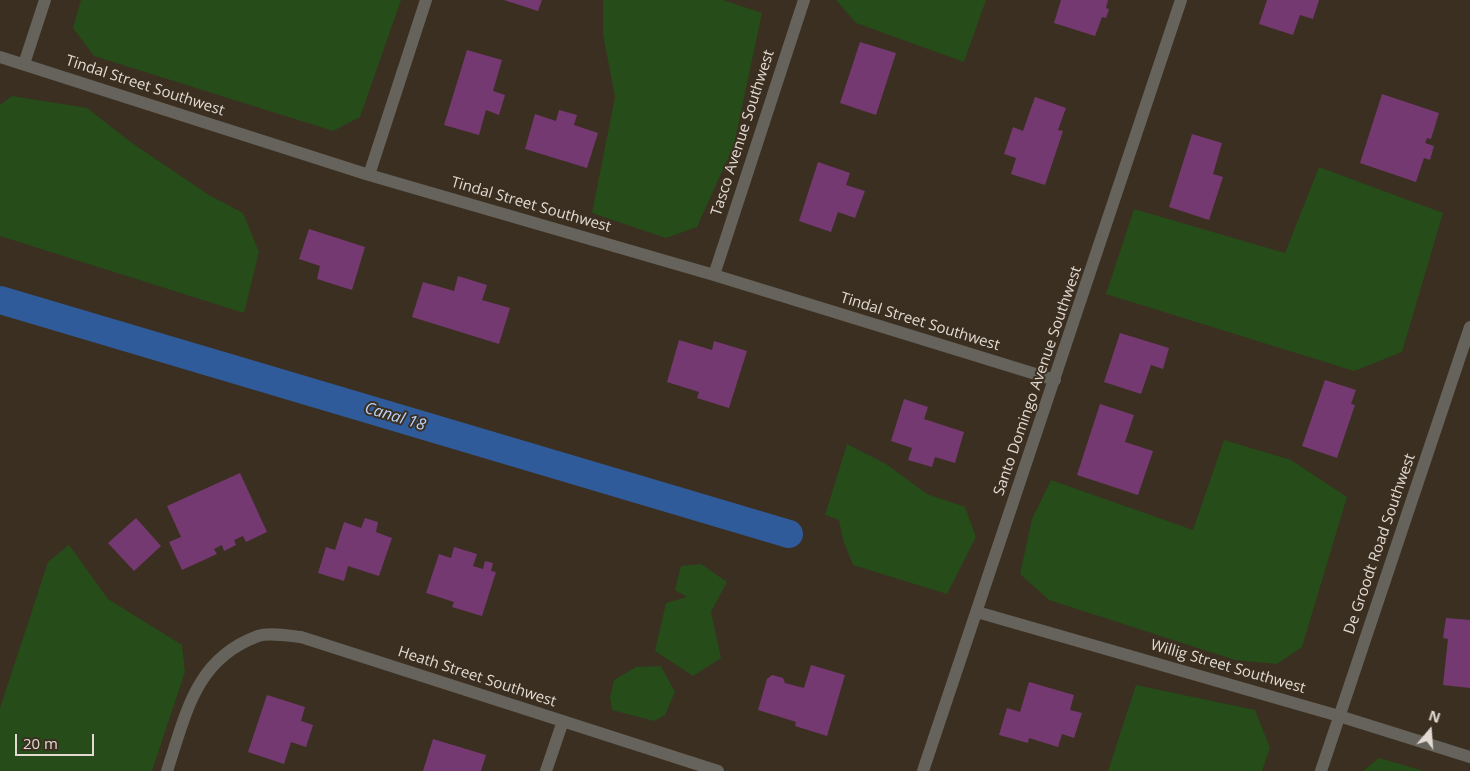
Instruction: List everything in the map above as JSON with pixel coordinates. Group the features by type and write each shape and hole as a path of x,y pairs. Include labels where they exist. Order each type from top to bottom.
{"street":[{"path":"24,64 45,0"},
{"path":"369,175 426,0"},
{"name":"Tasco Avenue Southwest","path":"714,275 804,0"},
{"name":"Santo Domingo Avenue Southwest","path":"923,771 1181,0"},
{"name":"Tindal Street Southwest","path":"0,57 369,175 714,275 1055,380"},
{"name":"De Groodt Road Southwest","path":"1321,771 1470,327"},
{"name":"Willig Street Southwest","path":"977,612 1339,716 1470,757"},
{"name":"Heath Street Southwest","path":"167,771 190,701 207,670 227,653 260,635 301,637 718,771"},
{"path":"546,771 563,721"}],"green space":[{"path":"81,0 401,0 360,117 333,131 94,56 73,28"},
{"path":"603,0 723,0 762,13 734,145 697,227 666,238 592,213 615,97 603,34"},
{"path":"836,0 986,0 964,62 856,23"},
{"path":"12,96 87,108 132,143 209,195 243,213 259,252 244,313 0,236 0,105"},
{"path":"1319,167 1443,213 1402,352 1354,371 1106,294 1134,209 1285,253"},
{"path":"1224,440 1291,460 1347,497 1302,647 1277,664 1235,660 1049,600 1020,574 1032,519 1051,480 1193,530"},
{"path":"847,444 886,464 927,494 965,507 976,537 947,594 853,565 843,540 839,520 825,515"},
{"path":"69,545 108,599 182,645 185,672 152,771 0,771 0,708 48,562"},
{"path":"701,564 727,582 711,612 721,658 693,676 655,651 666,603 687,597 675,590 681,566"},
{"path":"661,666 675,692 665,715 654,721 612,710 610,697 614,680 636,667"},
{"path":"1136,685 1255,710 1270,748 1262,771 1108,771"},
{"path":"1379,758 1424,771 1363,771"}],"building":[{"path":"504,0 542,0 538,11"},
{"path":"1061,0 1108,0 1106,8 1109,9 1106,18 1102,17 1095,36 1054,23"},
{"path":"1267,0 1319,0 1313,19 1300,15 1293,35 1259,24"},
{"path":"860,42 896,53 876,115 840,103"},
{"path":"467,50 502,60 493,91 505,95 499,115 486,110 479,135 444,125"},
{"path":"1382,94 1439,113 1431,139 1427,138 1425,143 1434,146 1430,160 1424,158 1416,182 1360,163"},
{"path":"1035,97 1066,108 1058,130 1063,131 1045,185 1011,174 1016,158 1004,154 1013,127 1023,131"},
{"path":"559,110 577,115 574,125 598,133 587,168 525,149 535,114 556,121"},
{"path":"1192,134 1222,143 1213,174 1223,177 1209,220 1169,207"},
{"path":"818,162 850,173 846,185 865,191 855,218 838,212 831,232 799,221"},
{"path":"309,229 365,247 352,290 317,279 320,266 299,259"},
{"path":"458,276 487,285 482,300 510,308 499,344 412,317 423,282 454,291"},
{"path":"1120,333 1169,348 1163,369 1151,365 1141,394 1104,382"},
{"path":"679,340 712,350 714,341 747,351 729,408 697,398 699,392 667,382"},
{"path":"1325,380 1356,390 1351,404 1355,405 1337,458 1302,446"},
{"path":"904,399 928,407 924,419 964,432 955,463 935,457 932,467 908,460 912,448 891,441"},
{"path":"1100,404 1134,415 1125,442 1153,451 1138,495 1077,475"},
{"path":"240,473 267,532 246,542 243,536 234,540 236,545 224,551 222,545 214,549 217,554 182,570 169,542 181,537 167,506"},
{"path":"136,518 161,546 134,571 108,543"},
{"path":"365,518 378,522 376,532 392,538 379,576 348,566 344,581 318,573 326,547 335,550 344,522 361,528"},
{"path":"454,547 477,554 473,566 483,569 485,561 493,563 491,571 496,572 482,616 452,607 454,602 426,593 439,554 451,558"},
{"path":"1446,618 1470,620 1470,688 1443,685 1448,639 1443,638"},
{"path":"811,665 845,675 827,736 795,726 796,722 758,710 767,679 772,675 783,678 785,683 804,688"},
{"path":"1029,682 1074,695 1070,710 1082,713 1074,738 1062,734 1058,747 1029,738 1028,743 999,735 1007,708 1020,712"},
{"path":"267,695 305,707 301,721 313,725 306,747 291,742 284,764 248,752"},
{"path":"433,739 486,755 481,771 423,771"}],"waterway":[{"name":"Canal 18","path":"0,300 789,534"}]}
